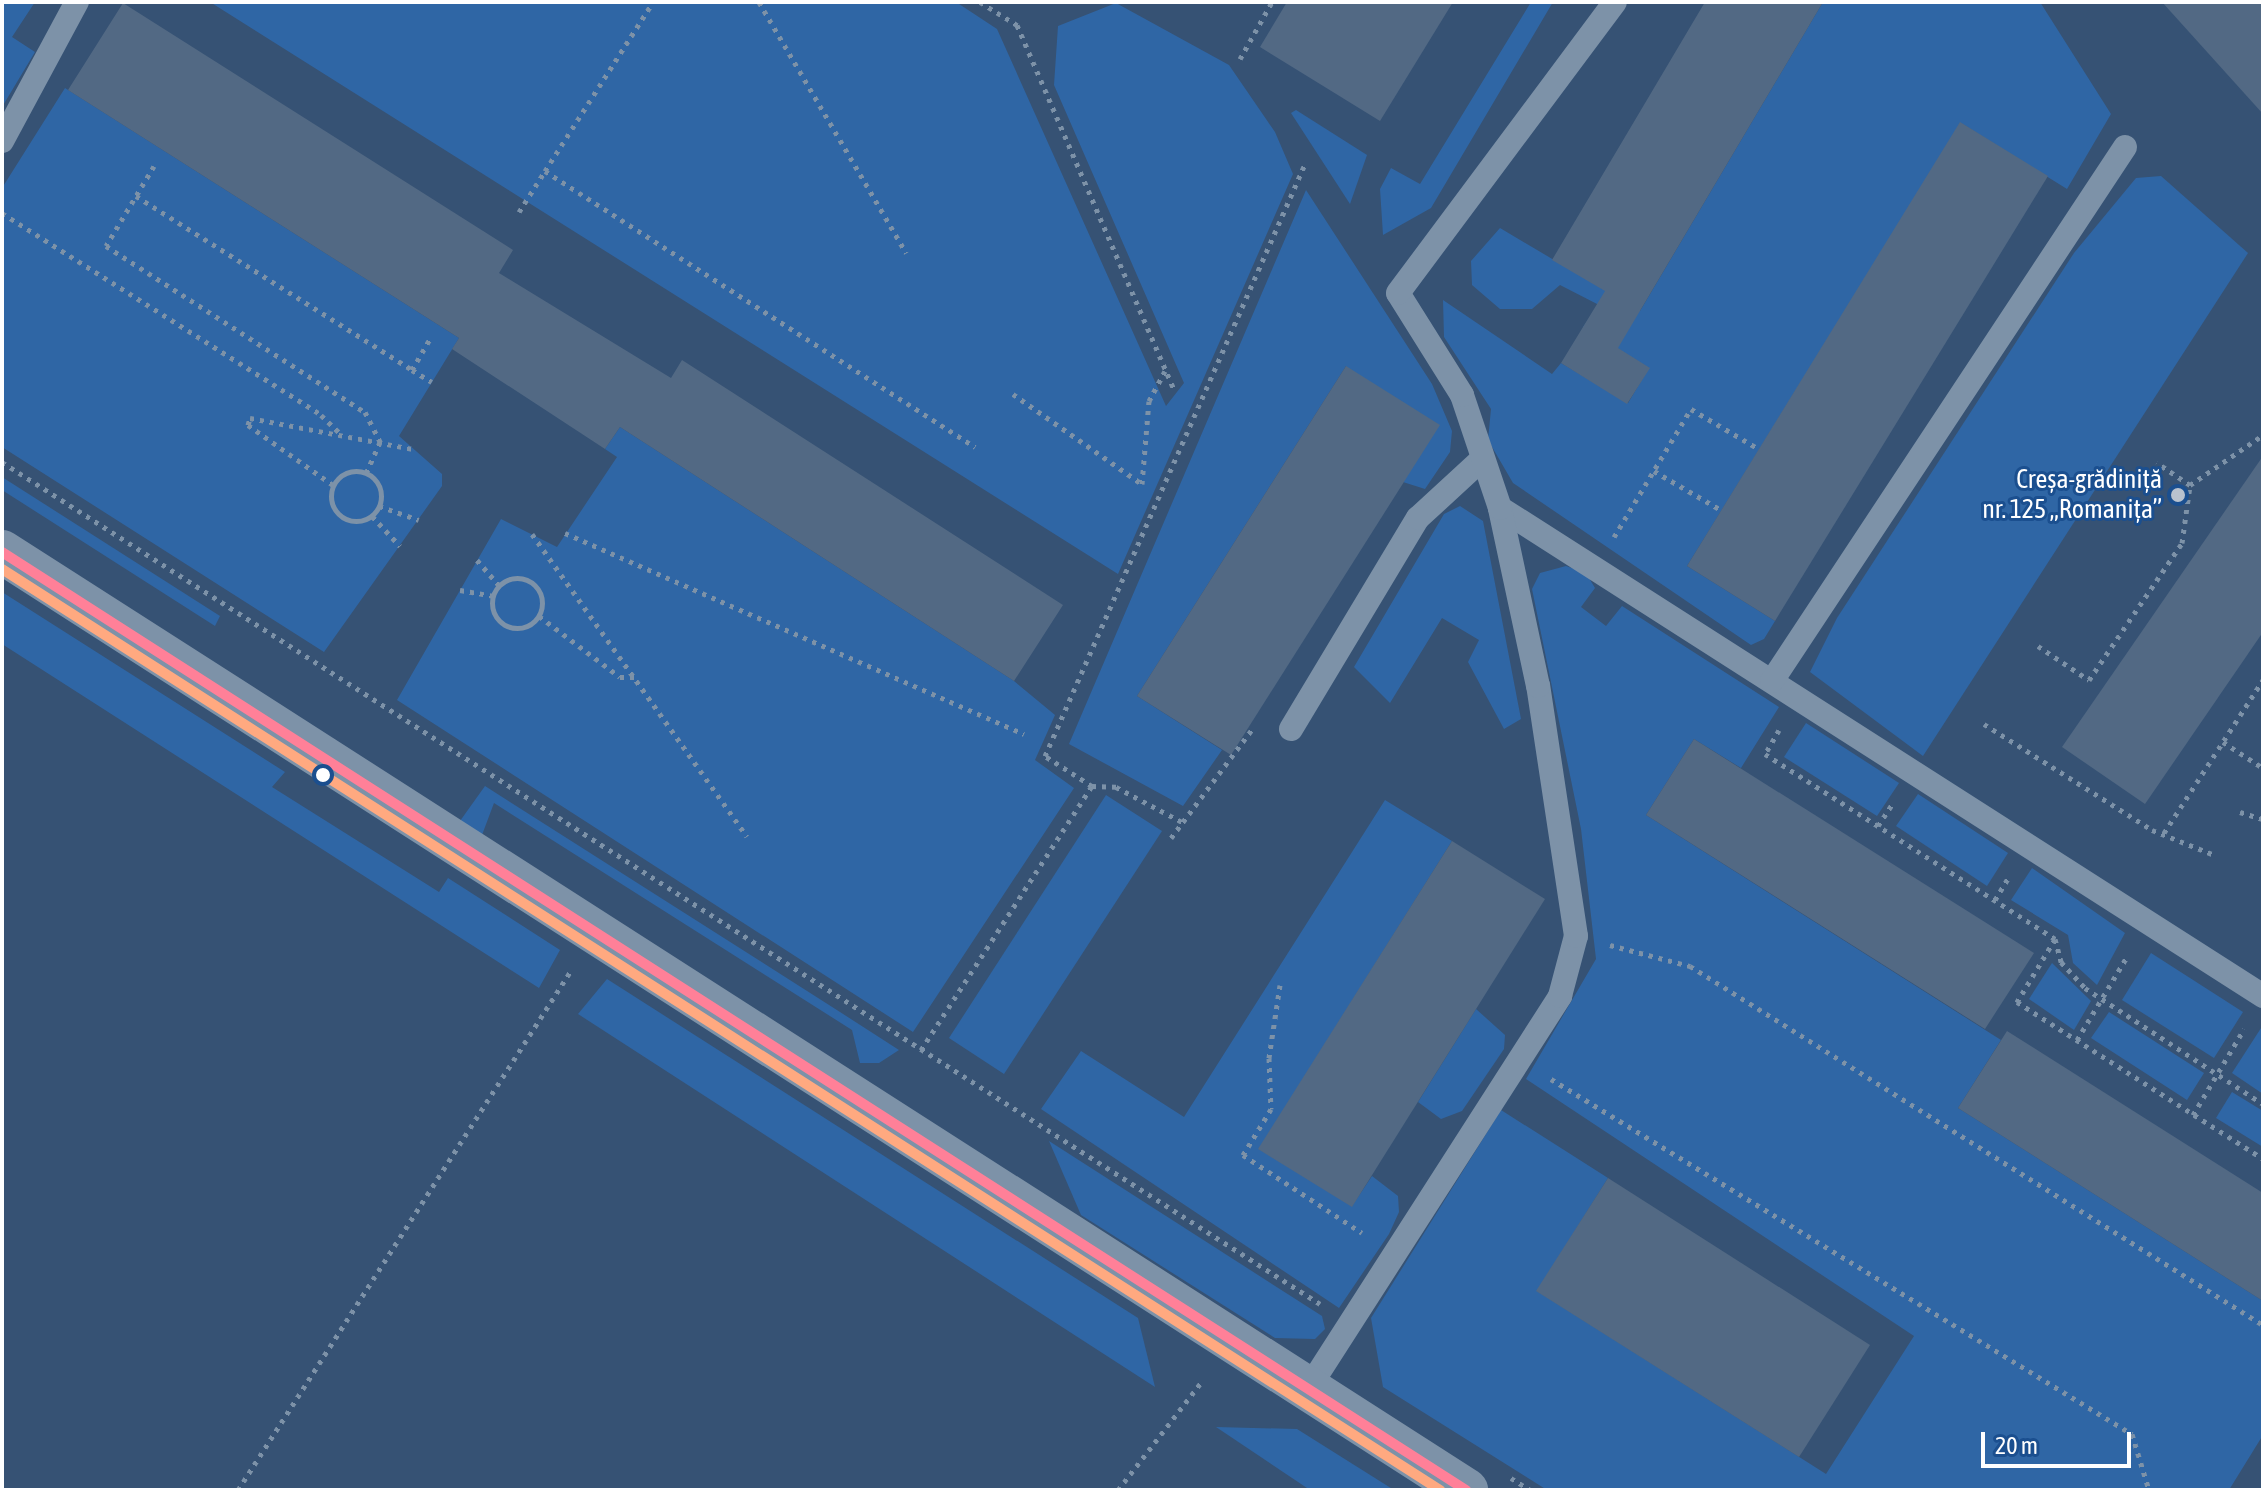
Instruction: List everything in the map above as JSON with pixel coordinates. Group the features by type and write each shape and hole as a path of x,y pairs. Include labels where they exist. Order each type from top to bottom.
{"street":[{"path":"2,552 593,935 962,1166 1230,1345 1484,1482"}],"lane":[{"path":"2,141 77,2"},
{"path":"1308,1389 1560,996 1576,936 1538,686 1500,508 1481,460 1462,395 1398,293 1615,2"},
{"path":"1772,681 2125,147"},
{"path":"1291,729 1418,518 1481,460"},
{"path":"1500,508 2149,919 2263,996"}],"path":[{"path":"519,212 653,2"},
{"path":"759,2 906,253"},
{"path":"980,2 1017,25 1173,388"},
{"path":"1240,59 1272,2"},
{"path":"1182,822 1116,787 1092,786 1045,756 1305,164"},
{"path":"154,166 106,246 365,412 380,442"},
{"path":"545,171 975,447"},
{"path":"136,196 432,382"},
{"path":"2,213 321,415 342,435"},
{"path":"412,370 430,339"},
{"path":"1013,394 1142,484 1149,401 1166,370"},
{"path":"1595,569 1691,409 1759,449"},
{"path":"333,485 248,425 250,418 412,449"},
{"path":"2038,646 2089,680 2182,543 2190,485 2263,435"},
{"path":"366,474 380,442"},
{"path":"2,462 1351,1324"},
{"path":"2157,463 2190,485"},
{"path":"1654,471 1721,510"},
{"path":"345,473 366,474 379,486 379,506 372,516 356,522 340,516 331,502 333,485 345,473"},
{"path":"379,506 419,520"},
{"path":"372,516 400,546"},
{"path":"565,533 1024,734"},
{"path":"532,534 747,836"},
{"path":"477,560 499,585"},
{"path":"514,578 536,586 542,600 539,616 526,627 509,627 495,616 493,596 499,585 514,578"},
{"path":"460,590 493,596"},
{"path":"539,616 620,677 634,677"},
{"path":"2164,833 2263,680"},
{"path":"1171,838 1260,717 1310,697"},
{"path":"1798,698 1765,754 2055,939 2061,962 2101,999 2263,1104"},
{"path":"1984,724 2164,833 2212,854"},
{"path":"2223,742 2263,768"},
{"path":"921,1050 1092,786"},
{"path":"2240,812 2263,819"},
{"path":"2077,1040 2149,919"},
{"path":"238,1490 593,935"},
{"path":"1576,936 1690,966 2263,1325"},
{"path":"2055,939 2017,1002 2263,1159"},
{"path":"1280,985 1269,1058 1271,1109 1243,1155 1396,1256"},
{"path":"2193,1115 2248,1022"},
{"path":"1520,1060 2132,1434 2149,1490"},
{"path":"1118,1490 1230,1345"},
{"path":"1484,1482 1530,1490"}],"shaded area":[{"path":"2,2 35,2 12,37 35,52 2,107"},
{"path":"210,2 956,2 997,29 1166,406 1184,383 1054,85 1058,26 1116,3 1229,65 1275,132 1293,174 1118,574"},
{"path":"1531,2 1553,2 1431,208 1383,235 1380,189 1391,168 1420,184"},
{"path":"1823,2 2040,2 2111,114 2067,189 1961,123 1687,566 1775,621 1764,639 1751,645 1513,483 1488,440 1491,409 1444,337 1443,300 1552,374 1561,363 1628,403 1649,368 1583,327 1599,305 1560,285 1532,309 1500,309 1472,285 1471,261 1500,228 1640,311"},
{"path":"65,88 459,338 399,436 442,474 442,486 324,652 2,447 2,188"},
{"path":"1296,110 1367,155 1350,204 1291,113"},
{"path":"2161,176 2248,253 1923,756 1810,672 1837,618 2074,253 2136,178"},
{"path":"1306,190 1432,384 1452,431 1450,452 1425,489 1403,482 1346,366 1137,696 1222,750 1183,806 1069,744"},
{"path":"620,427 1014,681 1055,715 1035,760 1074,788 913,1032 397,700 501,519 557,547 617,457 605,449"},
{"path":"2,477 220,616 215,626 2,490"},
{"path":"1460,506 1483,521 1521,719 1504,729 1468,662 1479,640 1442,618 1390,703 1354,667 1444,514"},
{"path":"1566,566 1586,573 1595,588 1581,607 1606,626 1622,606 1779,707 1741,768 1694,739 1646,815 2001,1040 1958,1108 2263,1301 2263,1435 2229,1490 1547,1490 1383,1387 1371,1318 1501,1110 1608,1178 1537,1291 1826,1474 1914,1336 1526,1079 1596,959 1581,829 1532,589 1540,573"},
{"path":"2,592 285,772 272,787 439,892 448,878 560,950 539,988 2,644"},
{"path":"1806,723 1899,783 1877,816 1784,757"},
{"path":"485,786 899,1050 879,1063 860,1063 852,1030 494,803 482,835 460,821"},
{"path":"1918,794 2008,853 1987,886 1896,826"},
{"path":"1106,795 1162,831 1004,1074 949,1038"},
{"path":"1385,800 1452,841 1259,1149 1352,1206 1372,1176 1398,1196 1399,1212 1389,1234 1339,1308 1041,1109 1081,1051 1184,1117"},
{"path":"2032,868 2125,933 2097,985 2073,963 2068,935 2011,900"},
{"path":"2151,953 2243,1012 2214,1058 2122,1000"},
{"path":"2052,963 2091,1001 2074,1030 2029,999"},
{"path":"607,979 1138,1318 1155,1387 578,1014"},
{"path":"1476,1009 1505,1035 1504,1049 1462,1111 1441,1119 1418,1102"},
{"path":"2109,1012 2204,1073 2187,1100 2091,1038"},
{"path":"2263,1025 2263,1094 2232,1073"},
{"path":"2232,1092 2263,1111 2263,1147 2216,1118"},
{"path":"1049,1141 1322,1316 1325,1329 1315,1339 1275,1338 1081,1215"},
{"path":"1216,1427 1297,1429 1394,1490 1310,1490"}],"building":[{"path":"1287,2 1453,2 1380,121 1260,47"},
{"path":"1705,2 1823,2 1618,348 1650,368 1627,404 1561,363 1605,291 1552,260"},
{"path":"2162,2 2263,2 2263,114"},
{"path":"123,3 513,250 499,273 671,378 682,360 1063,605 1014,681 620,427 605,449 452,349 459,338 68,90"},
{"path":"1960,122 2048,176 1775,621 1687,566"},
{"path":"1346,366 1440,425 1231,755 1137,696"},
{"path":"2263,456 2263,632 2145,804 2062,747"},
{"path":"1694,739 2034,953 1985,1029 1646,815"},
{"path":"1452,841 1545,899 1352,1207 1258,1149"},
{"path":"2007,1031 2263,1193 2263,1301 1958,1108"},
{"path":"1608,1178 1870,1345 1799,1457 1536,1291"}],"transit line":[{"path":"2,552 1466,1490"},
{"path":"2,569 1440,1490"}],"place":[{"name":"Creșa-grădiniță nr. 125 „Romanița”","path":"2178,495"}]}
